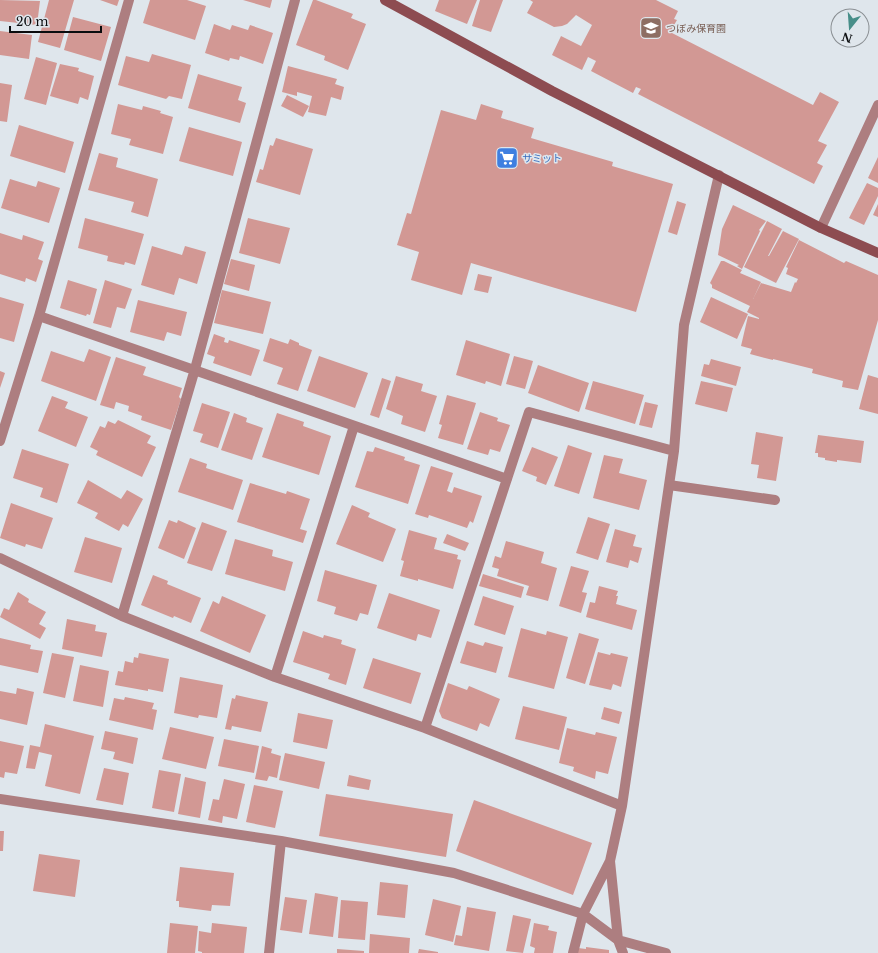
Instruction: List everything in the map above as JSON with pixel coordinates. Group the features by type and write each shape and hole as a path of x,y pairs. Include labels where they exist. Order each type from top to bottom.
{"street":[{"path":"0,441 39,316 129,0"},
{"path":"122,616 195,369 295,0"},
{"path":"385,0 552,91 821,228 878,253"},
{"path":"821,228 878,105"},
{"path":"573,953 583,914 610,861 622,806 674,451 684,325 718,175"},
{"path":"39,316 195,369 507,479"},
{"path":"425,728 529,412 674,451"},
{"path":"275,677 354,426"},
{"path":"669,485 775,500"},
{"path":"0,558 122,616 275,677 425,728 622,806"},
{"path":"0,799 281,841 454,873 583,914 618,940 666,953"},
{"path":"269,953 281,841"},
{"path":"610,861 618,940 623,953"}],"building":[{"path":"0,0 40,1 37,25 0,21"},
{"path":"49,0 74,0 60,48 38,42"},
{"path":"100,0 119,0 117,6"},
{"path":"150,0 187,0 206,6 195,40 143,23"},
{"path":"243,0 272,0 270,8"},
{"path":"313,0 353,14 351,18 366,24 348,70 324,60 325,56 296,45"},
{"path":"439,0 477,0 467,24 435,11"},
{"path":"480,0 503,0 491,32 472,26"},
{"path":"530,0 656,0 678,11 674,19 677,20 670,32 813,105 820,92 839,102 818,141 827,145 817,163 823,166 814,184 638,94 641,89 636,87 633,93 591,71 596,61 588,57 582,70 552,55 561,36 581,46 592,25 576,15 567,24 554,27 527,13 533,2"},
{"path":"73,17 111,27 101,61 64,50"},
{"path":"214,24 230,30 232,25 248,30 250,25 273,33 263,64 240,56 239,60 230,58 229,61 205,53"},
{"path":"0,31 32,35 29,59 0,55"},
{"path":"152,54 191,65 182,99 169,96 166,99 118,85 126,56 149,62"},
{"path":"36,57 57,63 46,105 24,99"},
{"path":"60,64 79,68 78,71 94,76 88,100 80,97 78,104 50,96"},
{"path":"288,66 337,79 335,84 344,87 341,100 331,97 326,116 308,112 312,96 297,92 297,96 282,92"},
{"path":"198,74 242,87 238,100 246,103 240,123 188,108"},
{"path":"0,83 12,85 7,122 0,121"},
{"path":"287,95 309,106 303,117 281,106"},
{"path":"118,104 142,110 143,106 161,111 160,113 173,117 163,154 129,145 131,139 111,134"},
{"path":"481,104 503,111 501,118 534,128 531,138 613,162 612,166 673,184 636,312 471,263 462,295 411,280 419,252 397,245 407,213 411,214 441,110 476,120"},
{"path":"19,125 74,142 65,173 10,156"},
{"path":"189,127 242,142 233,176 179,161"},
{"path":"276,138 313,149 300,195 256,182 260,169 263,170 270,145 273,146"},
{"path":"99,153 118,158 116,167 158,179 148,217 131,212 134,202 88,190"},
{"path":"878,157 878,183 868,178"},
{"path":"10,179 36,187 38,181 60,188 49,223 1,208"},
{"path":"867,183 878,188 878,196 864,225 849,218"},
{"path":"677,201 686,204 677,235 668,232"},
{"path":"878,204 878,217 873,215"},
{"path":"733,205 766,221 759,230 760,231 742,269 737,266 739,265 718,255 722,229"},
{"path":"85,218 144,234 135,265 125,262 124,265 107,261 108,256 78,248"},
{"path":"248,218 290,228 280,264 239,253"},
{"path":"767,221 782,229 768,256 783,231 799,239 776,283 744,267"},
{"path":"0,233 22,240 23,235 44,242 38,259 43,261 36,282 26,278 25,282 0,274"},
{"path":"799,240 844,263 846,261 878,275 878,320 858,390 842,387 843,381 812,373 813,369 750,354 752,349 741,346 748,316 759,318 747,312 750,306 712,288 710,283 721,261 724,261 742,270 740,273 761,282 753,299 761,283 791,292 795,282 796,283 798,279 786,274 788,268 786,267"},
{"path":"152,246 182,255 185,246 206,252 197,284 179,278 174,295 141,285"},
{"path":"231,259 255,265 249,291 224,284"},
{"path":"478,274 492,277 488,293 474,290"},
{"path":"68,280 97,289 90,315 87,314 86,316 60,308"},
{"path":"105,280 132,289 125,309 117,307 111,328 93,323"},
{"path":"222,290 271,302 263,334 214,323"},
{"path":"0,297 24,304 14,342 0,338"},
{"path":"711,297 748,314 737,339 700,322"},
{"path":"138,300 187,312 181,336 167,332 164,341 130,332"},
{"path":"214,334 225,338 224,342 228,343 229,340 260,350 251,376 213,363 215,357 207,354"},
{"path":"270,338 288,344 290,339 299,343 299,345 312,350 298,391 277,384 283,368 263,361"},
{"path":"466,340 510,354 501,386 486,381 485,384 456,375"},
{"path":"89,349 111,357 96,401 41,381 51,351 84,362"},
{"path":"319,356 368,373 355,408 307,391"},
{"path":"514,356 533,361 525,389 506,384"},
{"path":"116,357 146,367 143,375 182,388 179,397 181,399 171,430 141,420 142,416 128,411 129,406 116,402 114,409 100,405"},
{"path":"711,359 741,367 736,386 701,376 704,364 709,365"},
{"path":"538,365 589,383 579,412 528,393"},
{"path":"0,371 5,373 0,388"},
{"path":"868,375 878,378 878,414 859,409"},
{"path":"396,376 423,384 421,391 437,396 425,432 401,424 403,416 386,409"},
{"path":"382,378 391,381 379,418 370,415"},
{"path":"593,381 644,395 635,424 585,409"},
{"path":"701,381 733,388 727,412 695,404"},
{"path":"447,395 476,403 463,445 438,438 442,425 439,424"},
{"path":"52,396 68,402 65,408 88,417 76,447 38,431"},
{"path":"645,402 658,405 652,428 639,425"},
{"path":"202,403 230,412 218,448 200,442 203,434 193,431"},
{"path":"480,412 498,418 497,421 510,425 500,452 490,449 488,455 467,449"},
{"path":"234,413 247,418 246,422 263,428 252,460 221,450"},
{"path":"277,413 304,422 303,426 331,436 319,475 262,457"},
{"path":"118,420 151,436 147,443 156,447 142,477 96,455 98,451 90,447 100,426 105,428 108,421 115,424"},
{"path":"756,432 783,437 776,481 757,478 759,465 751,464"},
{"path":"818,435 864,441 861,463 837,460 837,462 818,457 818,453 815,453"},
{"path":"568,445 592,453 579,494 554,486"},
{"path":"375,447 405,457 404,460 420,465 408,504 355,487 367,451 373,452"},
{"path":"532,447 558,457 546,485 536,481 537,477 522,471"},
{"path":"22,449 69,464 57,503 40,497 43,488 13,478"},
{"path":"604,455 623,459 619,473 647,480 639,510 593,498"},
{"path":"190,458 207,464 206,468 243,480 233,510 178,492"},
{"path":"431,466 453,473 447,491 452,493 454,487 482,496 473,523 470,521 467,528 429,515 428,518 415,514"},
{"path":"88,480 121,499 127,490 143,499 128,527 123,524 119,531 95,518 98,513 77,503"},
{"path":"250,483 286,494 287,491 310,499 300,529 307,531 303,543 237,522"},
{"path":"11,503 53,518 42,549 26,544 25,547 0,538"},
{"path":"352,505 370,513 368,517 396,529 383,562 336,544"},
{"path":"588,517 610,524 598,560 576,553"},
{"path":"169,520 177,523 178,520 196,528 184,559 158,548"},
{"path":"202,522 227,531 212,571 187,563"},
{"path":"615,529 636,535 633,546 642,548 638,563 630,560 628,568 606,562"},
{"path":"409,530 437,538 434,549 458,555 457,559 461,560 453,589 418,579 418,581 400,576 404,561 401,560"},
{"path":"447,534 469,543 465,551 443,543"},
{"path":"85,537 122,548 112,583 74,572"},
{"path":"235,539 273,550 272,556 293,562 285,591 225,574"},
{"path":"506,541 544,552 541,563 557,568 548,601 526,595 529,586 497,576 499,569 492,567 495,556 501,558"},
{"path":"571,566 589,571 582,592 587,593 581,613 559,606"},
{"path":"325,570 377,585 368,615 360,613 357,621 334,614 336,607 317,601"},
{"path":"483,574 524,587 521,598 479,586"},
{"path":"153,575 168,581 167,584 201,598 191,623 174,616 173,618 141,605"},
{"path":"599,586 618,591 616,596 618,596 616,604 637,610 632,630 586,617 590,602 595,603"},
{"path":"18,592 29,599 28,602 46,612 39,624 46,628 40,639 0,617 4,608 9,610"},
{"path":"389,593 440,610 431,638 418,634 416,641 377,628"},
{"path":"222,596 266,615 250,653 200,631 213,601 219,604"},
{"path":"483,596 514,606 505,635 474,625"},
{"path":"67,619 96,625 95,631 107,633 102,657 62,649"},
{"path":"521,628 546,635 547,631 568,637 554,689 508,677"},
{"path":"303,631 323,638 324,635 342,640 341,644 356,649 346,685 328,679 330,674 293,662"},
{"path":"579,633 599,639 585,684 566,678"},
{"path":"0,638 31,645 30,649 43,651 38,673 0,665"},
{"path":"467,641 483,646 485,642 503,647 496,673 460,663"},
{"path":"598,652 628,657 621,687 613,684 611,690 589,685"},
{"path":"52,653 74,657 65,698 43,693"},
{"path":"139,653 169,659 163,692 115,685 118,671 123,672 125,661 133,663 134,657 138,658"},
{"path":"373,658 421,673 411,704 363,688"},
{"path":"80,665 109,671 103,707 73,701"},
{"path":"180,677 223,685 217,718 199,715 198,718 174,713"},
{"path":"448,683 467,690 469,686 500,699 489,727 480,723 477,731 442,718 439,711"},
{"path":"17,688 34,692 27,725 0,719 0,691 16,694"},
{"path":"236,695 268,702 261,732 232,726 231,730 225,729 232,698 235,699"},
{"path":"125,697 154,703 152,709 157,710 153,730 109,720 114,698 124,700"},
{"path":"523,706 567,717 559,750 515,739"},
{"path":"604,707 622,712 619,724 601,719"},
{"path":"298,713 333,720 327,749 293,742"},
{"path":"45,724 94,736 80,794 45,786 52,755 39,752 35,769 26,768 30,745 40,747"},
{"path":"170,727 214,737 206,769 162,759"},
{"path":"567,728 595,735 596,732 617,737 608,774 596,771 595,779 573,771 574,767 559,763"},
{"path":"105,731 138,738 133,764 113,759 115,752 101,749"},
{"path":"224,739 259,746 254,773 218,766"},
{"path":"0,741 24,746 17,774 5,772 4,778 0,777"},
{"path":"262,746 272,749 271,753 281,756 277,778 269,776 267,781 255,779"},
{"path":"285,753 325,762 319,789 279,780"},
{"path":"104,768 129,773 123,805 96,800"},
{"path":"159,770 181,774 174,812 152,808"},
{"path":"349,775 371,780 369,790 347,786"},
{"path":"185,777 206,782 200,818 178,814"},
{"path":"224,779 245,784 237,819 223,816 222,823 208,820 213,799 219,800"},
{"path":"254,785 283,791 275,828 246,822"},
{"path":"326,794 453,814 446,857 319,836"},
{"path":"474,800 592,843 573,895 456,851"},
{"path":"0,831 4,831 3,851 0,851"},
{"path":"39,854 80,860 75,897 33,891"},
{"path":"180,867 234,873 230,906 212,905 211,911 179,907 179,901 176,901"},
{"path":"380,882 408,885 405,918 377,915"},
{"path":"315,893 338,897 333,937 309,934"},
{"path":"285,897 307,900 302,933 280,930"},
{"path":"433,899 461,906 453,942 425,935"},
{"path":"341,900 368,902 365,940 338,938"},
{"path":"467,907 496,912 489,951 454,945 456,935 462,936"},
{"path":"513,915 531,919 523,953 506,951"},
{"path":"170,923 198,926 195,953 167,953"},
{"path":"212,923 247,927 244,953 202,953 198,951 199,931 211,933"},
{"path":"534,923 549,926 548,930 557,932 553,953 534,953 535,948 530,946"},
{"path":"370,934 410,938 409,953 369,953"},
{"path":"586,947 609,950 609,953 577,953 578,948 586,949"},
{"path":"337,949 364,951 364,953 337,953"},
{"path":"419,949 438,952 438,953 418,953"}],"place":[{"name":"つぼみ保育園","path":"651,28"},
{"name":"サミット","path":"507,158"}]}
